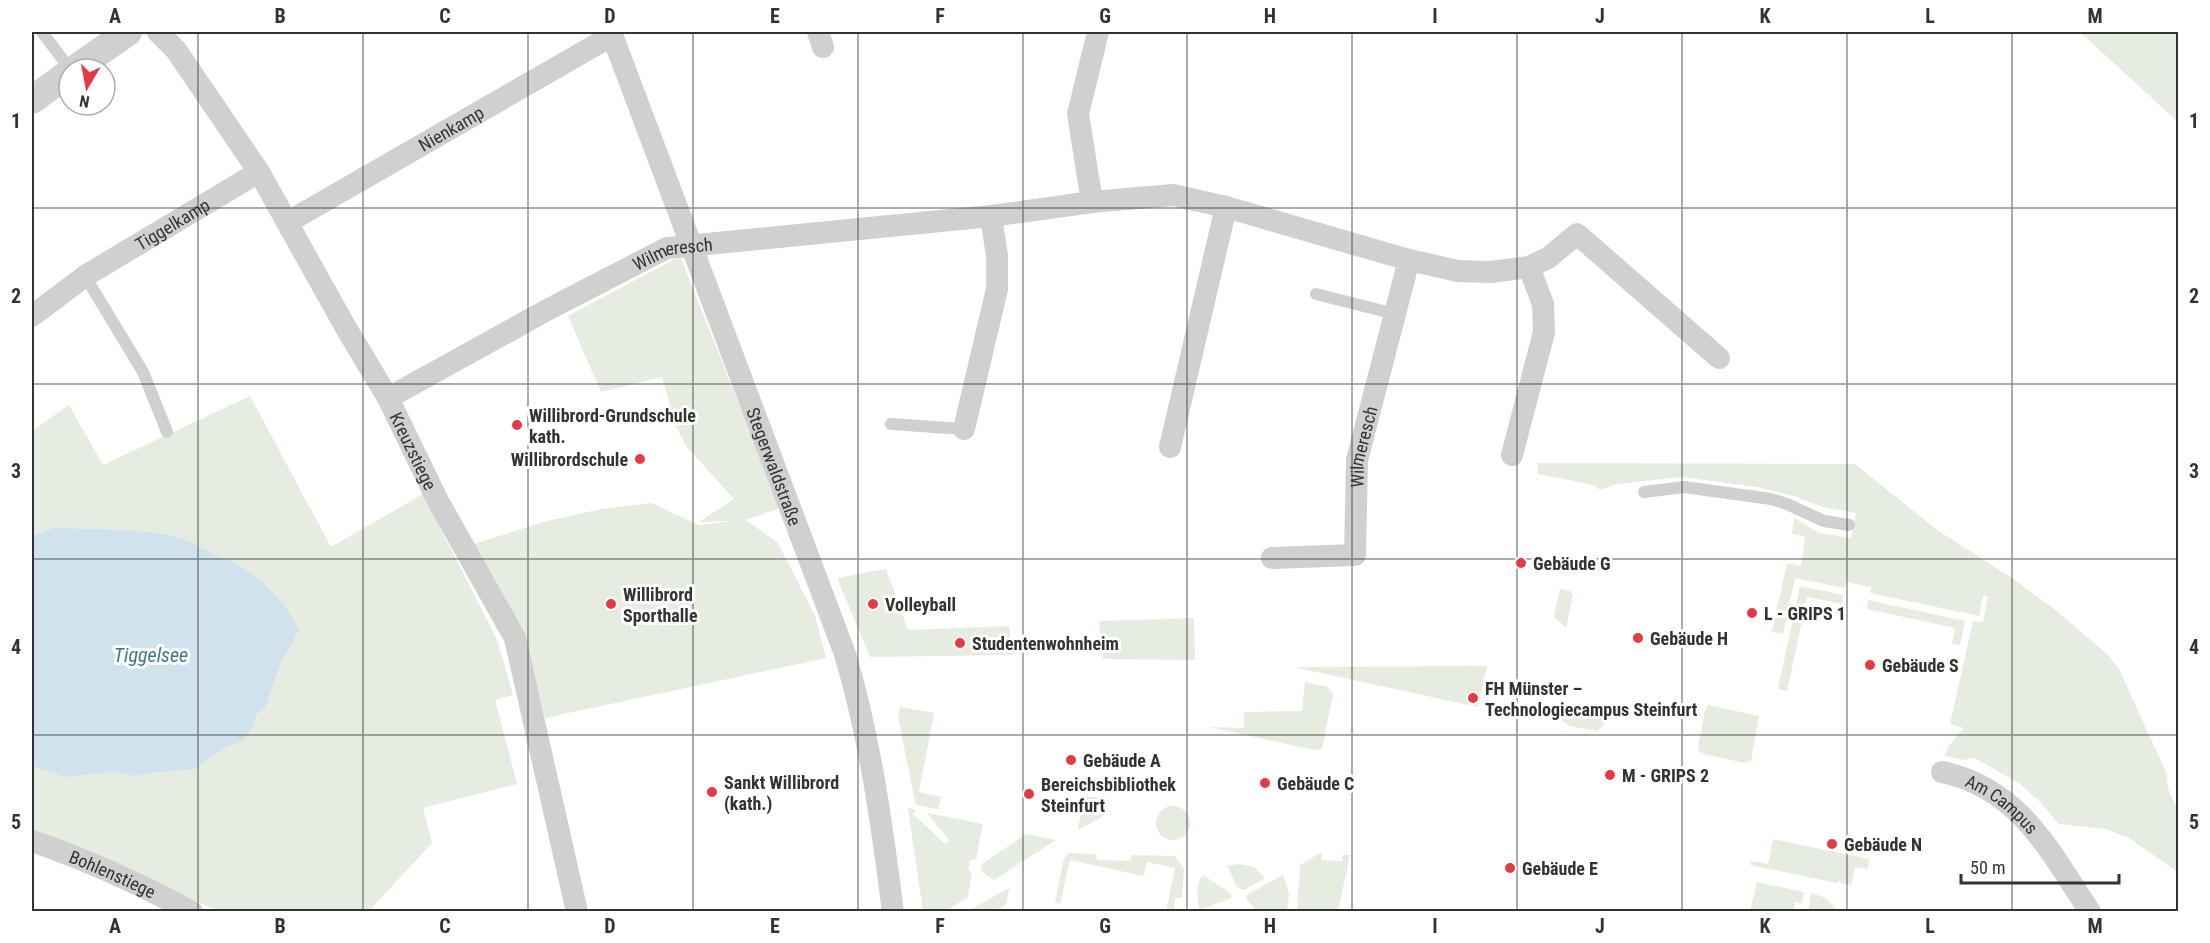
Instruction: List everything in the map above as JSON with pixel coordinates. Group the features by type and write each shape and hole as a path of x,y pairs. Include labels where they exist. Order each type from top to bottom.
{"street":[{"path":"92,57 128,32"},
{"name":"Kreuzstiege","path":"158,32 176,50 259,172 388,398 438,501 515,638 577,912"},
{"path":"1092,202 1078,114 1098,32"},
{"name":"Nienkamp","path":"288,222 612,33"},
{"name":"Stegerwaldstraße","path":"612,33 845,654 869,755 882,828 893,912"},
{"path":"32,100 57,82"},
{"name":"Tiggelkamp","path":"32,316 85,276 259,172"},
{"name":"Wilmeresch","path":"388,398 547,310 667,248 991,216 1092,202 1173,195 1226,207 1409,260 1458,271 1491,272 1529,267 1548,258 1577,234 1719,358"},
{"path":"1170,447 1226,207"},
{"path":"964,429 997,289 997,256 991,216"},
{"name":"Wilmeresch","path":"1272,558 1354,555 1357,460 1409,260"},
{"path":"1512,455 1544,332 1543,304 1529,267"},
{"name":"Am Campus","path":"1942,772 1980,784 2011,805 2040,838 2091,912"},
{"name":"Bohlenstiege","path":"32,841 74,856 138,884 192,912"}],"lane":[{"path":"42,32 61,57"},
{"path":"85,276 143,372 166,432"},
{"path":"1316,294 1395,314"},
{"path":"891,424 964,429"},
{"path":"1644,492 1684,487 1771,500 1787,504 1824,520 1849,525"}],"shaded area":[{"path":"2080,32 2178,32 2178,122"},
{"path":"680,256 780,508 746,520 778,543 815,616 826,658 545,718 523,635 471,545 543,522 601,509 651,503 699,525 732,521 699,522 734,499 686,446 677,428 662,377 601,392 568,316"},
{"path":"250,396 331,547 423,494 498,642 513,695 495,700 517,784 423,808 432,843 369,911 217,911 133,871 32,831 32,431 69,405 103,465"},
{"path":"1537,463 1855,464 1937,530 2012,578 2058,612 2108,655 2119,669 2166,772 2168,789 2178,811 2178,872 2129,838 2106,829 2059,824 2020,784 1975,758 1963,760 1945,756 1948,747 1964,728 1950,724 1973,621 1983,622 1988,596 1983,595 1979,616 1870,593 1871,587 1846,582 1845,588 1795,578 1783,634 1772,632 1787,563 1801,566 1805,537 1792,534 1794,518 1820,533 1851,538 1856,513 1823,507 1797,497 1757,487 1682,477 1617,484 1600,490 1594,485 1538,474"},
{"path":"886,569 908,630 1009,626 1012,655 870,657 837,578"},
{"path":"1800,586 1843,595 1842,604 1807,597 1787,691 1778,689"},
{"path":"1560,589 1570,591 1573,595 1566,628 1554,617"},
{"path":"1868,600 1965,621 1960,645 1952,644 1955,628 1867,609"},
{"path":"1194,618 1195,660 1103,659 1099,621"},
{"path":"1487,666 1478,707 1293,667"},
{"path":"1305,682 1328,687 1333,694 1322,749 1314,750 1209,727 1244,728 1244,712 1302,711"},
{"path":"1708,705 1759,716 1751,761 1745,763 1699,751 1705,710"},
{"path":"900,707 934,713 919,792 941,797 938,809 916,805 898,718"},
{"path":"1560,709 1607,719 1606,723 1597,731 1569,726 1561,720"},
{"path":"1084,796 1108,799 1105,815 1078,830"},
{"path":"1173,806 1185,811 1190,823 1185,835 1173,840 1161,835 1156,823 1161,811"},
{"path":"908,808 916,810 913,814 945,844 949,840 927,813 983,824 976,859 970,860 968,869 972,873 968,897 946,911 923,911"},
{"path":"1026,834 1056,840 994,880 981,871 982,864"},
{"path":"1773,839 1869,859 1868,869 1855,867 1851,885 1840,883 1840,880 1837,883 1750,865 1751,861 1768,864"},
{"path":"1069,853 1096,854 1097,860 1130,861 1131,855 1175,856 1184,869 1182,898 1175,898 1174,911 1166,911 1175,868 1147,862 1143,876 1070,860 1060,904 1055,902 1064,858"},
{"path":"1322,853 1321,860 1342,861 1343,855 1350,855 1338,911 1297,911 1300,865"},
{"path":"1238,864 1254,867 1265,878 1244,890 1237,887 1227,866"},
{"path":"1203,875 1231,894 1231,898 1200,910 1198,887"},
{"path":"1283,875 1289,894 1287,911 1257,911 1246,899 1247,895"},
{"path":"1757,882 1804,892 1802,904 1795,902 1794,911 1750,911"},
{"path":"1009,888 1006,905 994,911 968,911"},
{"path":"1811,893 1826,898 1838,911 1808,911"}],"water":[{"name":"Tiggelsee","path":"54,528 129,530 178,537 239,566 260,580 278,598 299,630 281,662 265,707 256,715 253,726 242,741 225,747 195,769 136,776 112,772 65,777 32,766 32,536"}],"place":[{"name":"Willibrord-Grundschule kath.","path":"517,425"},
{"name":"Willibrordschule","path":"640,459"},
{"name":"Gebäude G","path":"1521,563"},
{"name":"Willibrord Sporthalle","path":"611,604"},
{"name":"Volleyball","path":"873,604"},
{"name":"L - GRIPS 1","path":"1752,613"},
{"name":"Gebäude H","path":"1638,638"},
{"name":"Studentenwohnheim","path":"960,643"},
{"name":"Gebäude S","path":"1870,665"},
{"name":"FH Münster – Technologiecampus Steinfurt","path":"1473,698"},
{"name":"Gebäude A","path":"1071,760"},
{"name":"M - GRIPS 2","path":"1610,775"},
{"name":"Gebäude C","path":"1265,783"},
{"name":"Sankt Willibrord (kath.)","path":"712,792"},
{"name":"Bereichsbibliothek Steinfurt","path":"1029,794"},
{"name":"Gebäude N","path":"1832,844"},
{"name":"Gebäude E","path":"1510,868"}]}
